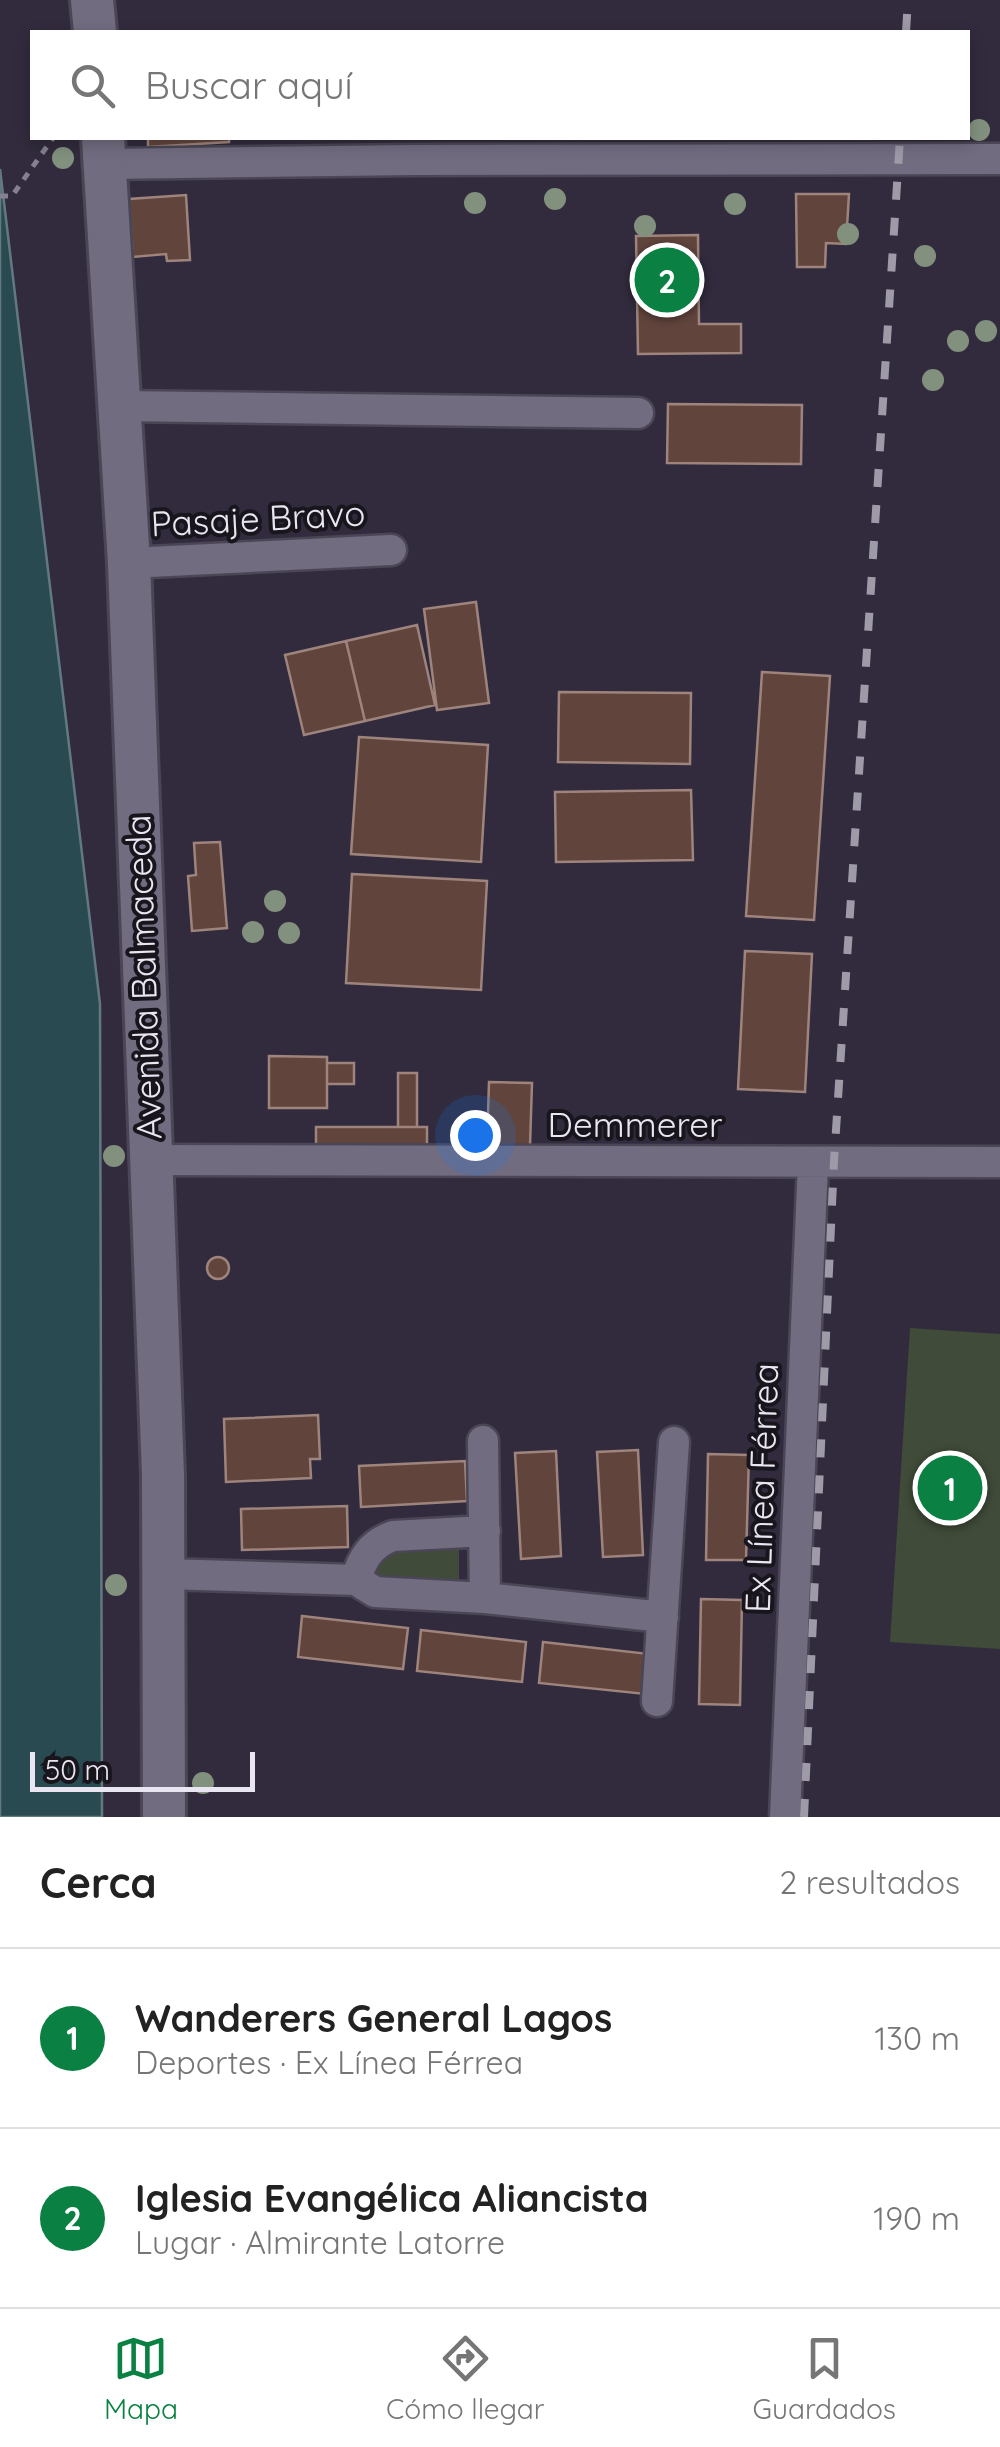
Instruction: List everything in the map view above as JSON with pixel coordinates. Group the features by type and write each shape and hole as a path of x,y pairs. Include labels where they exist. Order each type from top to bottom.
{"main road":[{"path":"92,0 95,30"},
{"name":"Avenida Balmaceda","path":"104,151 129,563 166,1574 164,1817"}],"street":[{"path":"104,151 413,160 1000,159"},
{"path":"120,406 638,413"},
{"name":"Pasaje Bravo","path":"129,563 391,550"},
{"name":"Demmerer","path":"150,1160 1000,1162"},
{"name":"Ex Línea Férrea","path":"785,1817 814,1163"},
{"path":"483,1441 486,1598"},
{"path":"656,1702 674,1442"},
{"path":"356,1580 367,1552 393,1536 485,1532"},
{"path":"166,1574 356,1580 375,1592 486,1598 663,1617"}],"path":[{"path":"0,196 12,196 52,140"}],"shaded area":[{"path":"0,169 100,1004 102,1817 0,1817"},
{"path":"910,1328 1000,1334 1000,1649 890,1642"},
{"path":"459,1542 459,1582 383,1581 370,1564 379,1547"}],"building":[{"path":"148,140 229,140 229,142 148,147"},
{"path":"796,194 849,194 846,244 826,243 825,267 797,267"},
{"path":"186,195 190,260 167,261 166,254 133,257 129,199"},
{"path":"698,235 699,324 741,324 741,353 638,354 636,236"},
{"path":"668,404 802,405 801,464 667,463"},
{"path":"476,602 489,703 437,710 424,609"},
{"path":"417,625 435,705 365,721 346,641"},
{"path":"346,641 365,721 304,735 285,655"},
{"path":"762,672 830,676 814,920 746,916"},
{"path":"559,692 691,693 690,764 558,762"},
{"path":"359,737 488,745 481,862 351,854"},
{"path":"691,790 693,860 556,862 555,792"},
{"path":"220,842 227,928 192,931 188,876 196,875 194,843"},
{"path":"352,874 487,881 481,990 346,983"},
{"path":"745,951 812,954 805,1092 738,1089"},
{"path":"269,1056 327,1057 327,1108 269,1108"},
{"path":"327,1063 354,1063 354,1084 327,1084"},
{"path":"398,1073 417,1073 417,1127 398,1127"},
{"path":"489,1082 532,1083 530,1146 487,1145"},
{"path":"316,1127 427,1127 427,1153 316,1153"},
{"path":"214,1257 222,1257 229,1268 222,1279 214,1279 207,1272 207,1264"},
{"path":"318,1415 320,1459 310,1459 311,1478 226,1482 224,1419"},
{"path":"638,1450 643,1555 603,1557 597,1452"},
{"path":"556,1451 561,1556 521,1559 515,1453"},
{"path":"708,1454 749,1455 746,1560 706,1560"},
{"path":"465,1461 467,1501 361,1507 359,1466"},
{"path":"347,1506 348,1547 242,1550 241,1509"},
{"path":"701,1599 742,1600 740,1705 699,1704"},
{"path":"302,1616 408,1628 403,1669 298,1657"},
{"path":"421,1630 526,1642 522,1682 417,1671"},
{"path":"543,1642 649,1654 645,1694 539,1683"}],"railway":[{"path":"906,30 908,0"},
{"path":"804,1817 834,1161 900,140"}],"place":[{"name":"Iglesia Evangélica Aliancista","path":"667,280"},
{"name":"Wanderers General Lagos","path":"950,1488"}]}
